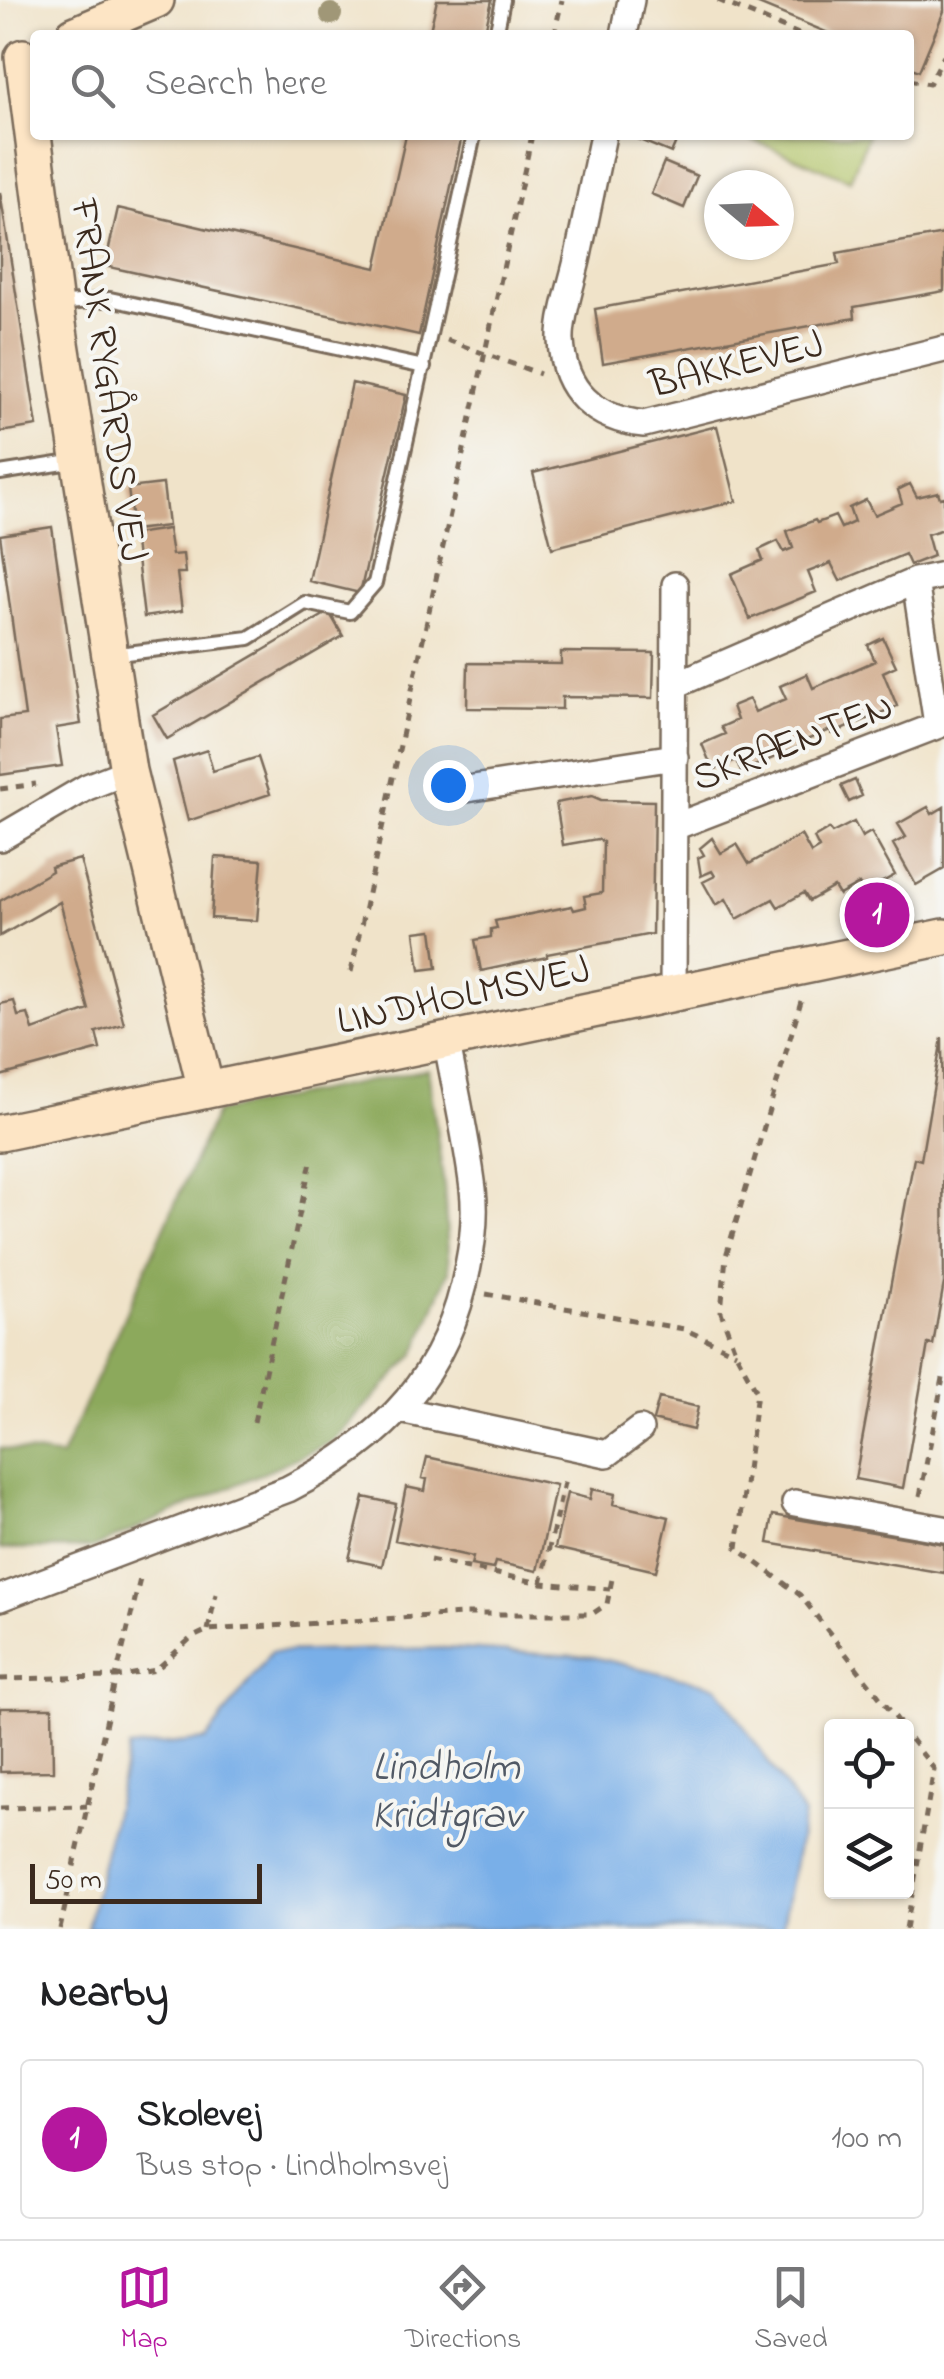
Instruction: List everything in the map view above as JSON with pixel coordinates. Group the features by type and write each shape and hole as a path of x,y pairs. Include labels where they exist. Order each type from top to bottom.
{"street":[{"path":"86,30 156,0"},
{"path":"625,30 632,0"},
{"name":"FRANK RYGÅRDS VEJ","path":"19,59 30,134"},
{"name":"FRANK RYGÅRDS VEJ","path":"31,140 128,771 206,1090"},
{"path":"568,373 560,338 602,140"},
{"name":"BAKKEVEJ","path":"568,373 581,395 599,413 618,421 644,424 944,349"},
{"path":"675,685 916,581 944,575"},
{"name":"SKRÆNTEN","path":"674,827 941,723 916,581"},
{"name":"SKRÆNTEN","path":"673,993 676,585"},
{"name":"SKRÆNTEN","path":"440,793 675,757"},
{"path":"0,838 87,787 128,771"},
{"name":"LINDHOLMSVEJ","path":"0,1133 944,936"},
{"path":"0,1598 288,1489 332,1466 400,1410 426,1374 452,1326 464,1290 473,1241 474,1192 446,1038"},
{"path":"400,1410 606,1454 640,1430"},
{"path":"795,1503 944,1528"}],"lane":[{"path":"497,30 503,0"},
{"path":"110,656 249,638 304,603 350,612 375,583 473,140"},
{"path":"55,305 110,299 424,367"},
{"path":"0,473 79,461"}],"path":[{"path":"555,30 562,0"},
{"path":"718,0 789,30"},
{"path":"914,81 928,84 944,56"},
{"path":"351,972 531,140"},
{"path":"430,334 547,376 568,373"},
{"path":"812,964 726,1256 722,1312 736,1353 757,1392 738,1548 800,1595 897,1719"},
{"path":"254,1422 312,1157"},
{"path":"464,1290 684,1329 736,1353"},
{"path":"915,1524 944,1372"},
{"path":"540,1583 572,1447"},
{"path":"60,1929 150,1540"},
{"path":"430,1560 540,1583 610,1588"},
{"path":"0,1679 116,1678 156,1670 191,1638 208,1630 462,1614 592,1614 606,1604 612,1574"},
{"path":"208,1630 216,1594"},
{"path":"906,1929 934,1769 914,1743"},
{"path":"0,1808 88,1806"}],"green space":[{"path":"752,140 866,140 850,180"},
{"path":"428,1069 444,1186 449,1271 416,1353 332,1442 93,1548 0,1549 0,1448 61,1457 216,1112"}],"water":[{"name":"Lindholm Kridtgrav","path":"445,1648 593,1657 717,1686 804,1815 782,1929 87,1929 129,1748 206,1740 271,1652"}],"building":[{"path":"437,0 492,0 485,30 430,30"},
{"path":"749,0 944,0 944,11 919,71 914,69 914,30 821,30"},
{"path":"405,140 461,140 419,335 105,266 118,208 376,268"},
{"path":"639,140 677,140 671,153"},
{"path":"664,162 697,176 684,208 651,194"},
{"path":"0,192 37,426 0,432"},
{"path":"944,234 944,291 854,307 855,318 603,363 595,309 839,264 837,253"},
{"path":"352,383 406,395 360,593 309,581"},
{"path":"717,426 736,501 552,548 533,473"},
{"path":"163,484 168,526 133,530 128,488"},
{"path":"910,484 917,497 938,492 940,498 944,497 944,529 927,534 933,556 910,565 905,554 840,581 831,563 808,572 816,592 750,619 731,574 763,560 759,550 778,541 784,552 793,548 787,531 815,520 817,523 835,516 841,528 854,522 849,508 866,500 874,515 902,503 898,490"},
{"path":"52,527 81,724 56,728 62,766 0,775 0,719 25,716 0,535"},
{"path":"168,529 172,555 183,554 185,573 177,573 182,611 144,617 134,534"},
{"path":"329,612 343,636 167,739 153,715"},
{"path":"883,638 896,666 883,672 897,706 832,734 830,730 804,741 805,744 741,772 736,760 713,770 702,744 725,734 721,727 737,720 732,706 749,699 755,712 786,699 780,686 807,674 813,688 875,661 868,645"},
{"path":"561,652 654,653 653,698 562,697 562,709 467,708 468,663 561,664"},
{"path":"207,750 213,771 258,757 270,794 188,821 173,761"},
{"path":"855,780 862,796 849,802 841,786"},
{"path":"592,796 601,800 654,801 652,934 481,971 475,940 491,937 491,929 497,928 495,921 572,906 574,910 586,907 584,896 602,893 603,842 597,839 563,845 556,803"},
{"path":"928,807 932,814 944,807 944,869 916,885 893,844 906,837 898,824"},
{"path":"854,822 862,837 871,832 895,875 864,892 859,884 839,895 834,887 809,901 804,893 778,907 773,899 737,919 726,899 716,905 703,882 715,876 712,871 701,876 698,858 704,855 700,848 712,838 721,853 737,844 749,864 801,835 811,853 819,848 814,838"},
{"path":"215,857 262,860 257,921 211,918"},
{"path":"80,859 124,1024 96,1032 100,1049 0,1076 0,1004 14,1001 18,1016 28,1014 33,1030 89,1010 60,902 0,936 0,901 52,871 51,867"},
{"path":"432,930 437,968 420,970 415,932"},
{"path":"942,1038 944,1283 933,1345 928,1344 903,1488 855,1479 914,1158 921,1160"},
{"path":"659,1398 698,1407 693,1430 653,1420"},
{"path":"427,1457 556,1485 537,1571 495,1562 493,1569 471,1565 473,1557 395,1540 406,1487 425,1491 427,1479 422,1478"},
{"path":"592,1489 615,1494 613,1504 669,1517 656,1571 555,1548 567,1493 590,1499"},
{"path":"364,1497 396,1504 382,1566 349,1559"},
{"path":"773,1515 944,1544 944,1573 768,1543"},
{"path":"0,1708 52,1708 53,1771 0,1772"}],"place":[{"name":"Skolevej","path":"877,915"}]}
